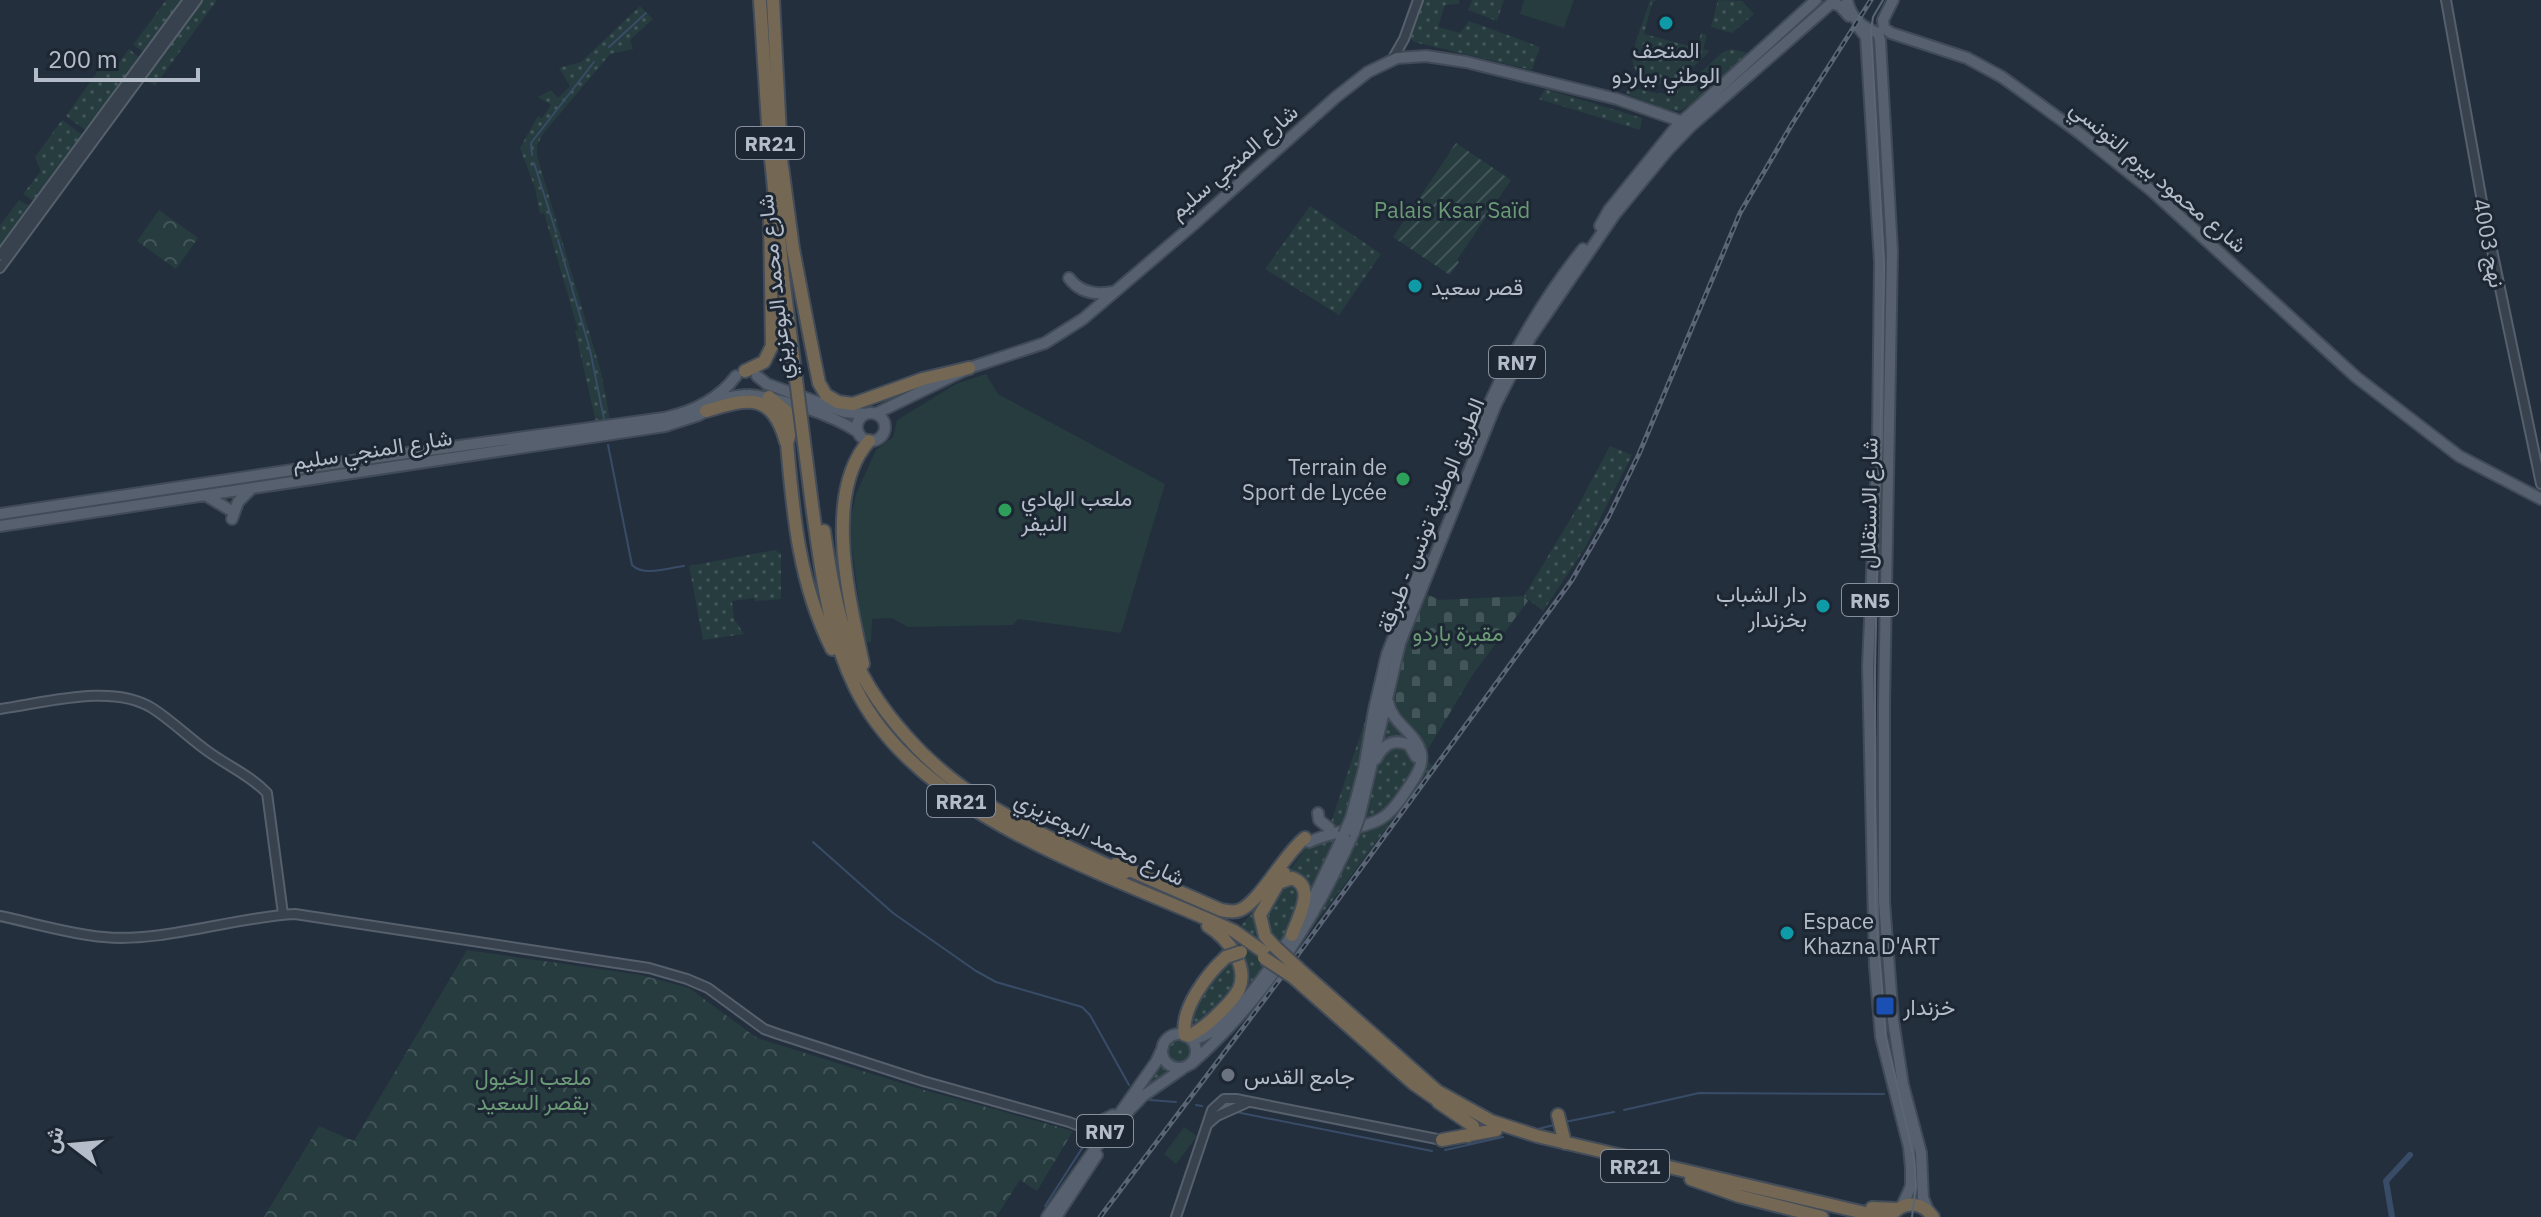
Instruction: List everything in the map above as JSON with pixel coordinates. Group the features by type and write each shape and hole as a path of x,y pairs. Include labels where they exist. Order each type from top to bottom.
{"highway":[{"name":"شارع محمد البوعزيزي","path":"760,0 769,139 826,603 838,646 882,728 929,776 986,818 1056,846 1234,931 1270,952 1296,973"},
{"name":"شارع محمد البوعزيزي","path":"773,0 788,284"},
{"path":"746,374 764,362 773,339 769,139"},
{"path":"782,166 793,249 822,390 832,399 853,404 923,379 969,368"},
{"path":"810,338 813,375 819,391 845,412"},
{"path":"769,397 788,413 790,433 787,443"},
{"path":"706,411 733,404 764,405 776,414 787,443 796,537 810,593 828,640 861,686"},
{"path":"861,686 842,523 845,495 856,462 869,441"},
{"path":"1056,846 1137,872 1221,910 1236,911 1242,910 1257,896 1291,849 1307,840"},
{"path":"1056,846 1100,878 1204,924 1218,932 1230,945 1241,969 1240,987 1213,1019 1188,1037 1185,1019 1195,999 1226,957 1241,952 1270,952 1260,915 1275,885 1307,840"},
{"path":"1275,885 1292,878 1302,883 1305,889 1306,895 1292,935"},
{"name":"RR21","path":"1296,973 1414,1084 1433,1098 1496,1130 1539,1144 1692,1175 1742,1179 1879,1210 1896,1211"},
{"name":"RR21","path":"1296,973 1437,1091 1474,1113 1565,1143 1848,1217"},
{"path":"1433,1098 1473,1126 1474,1132 1468,1136"},
{"path":"1474,1113 1521,1123"},
{"path":"1558,1115 1565,1143"},
{"path":"1442,1140 1496,1130"},
{"name":"RR21","path":"1692,1175 1739,1196 1822,1217"},
{"name":"RR21","path":"1790,1200 1882,1217"},
{"name":"RN5","path":"1896,1211 1914,1204 1932,1215"}],"main road":[{"name":"الطريق الوطنية تونس - طبرقة","path":"1355,818 1387,654 1484,413 1512,356 1542,304 1596,233 1609,210 1684,126 1774,45 1816,0"},
{"name":"شارع الاستقلال","path":"1847,0 1853,17 1865,29 1878,33 1880,40 1892,251 1884,693 1884,902 1893,1020 1903,1085 1921,1153 1923,1198 1932,1215"},
{"name":"شارع محمود بيرم التونسي","path":"1893,0 1883,20 1884,28 1990,69 2078,132 2152,191 2332,357 2381,396 2459,456 2541,499"},
{"name":"الطريق الوطنية تونس - طبرقة","path":"1774,45 1834,2"},
{"name":"شارع الاستقلال","path":"1834,2 1866,37 1873,117 1880,262 1877,454 1868,666 1875,966 1881,1037 1909,1147 1911,1168 1911,1186 1896,1211"},
{"path":"1806,9 1814,18"},
{"path":"1404,41 1403,58 1466,62 1617,99 1684,126"},
{"name":"شارع المنجي سليم","path":"871,414 969,368 1045,343 1083,319 1336,97 1368,72 1403,58"},
{"name":"الطريق الوطنية تونس - طبرقة","path":"1047,1217 1106,1136 1136,1102 1188,1065 1235,1022 1291,951 1329,886 1372,768 1388,685 1400,643 1496,404 1524,348 1555,299 1615,214 1684,126"},
{"path":"1069,278 1083,290 1102,294 1115,291"},
{"path":"746,374 759,388 747,395 736,388 746,374"},
{"path":"746,374 845,412 871,414 882,419 884,427"},
{"name":"شارع المنجي سليم","path":"0,514 664,418 684,413 708,401 746,374"},
{"name":"شارع المنجي سليم","path":"0,526 665,426 706,411 730,397 747,395 769,397 838,421 869,441 878,439 884,427 918,394"},
{"path":"858,432 857,423 871,414"},
{"path":"205,495 231,514 238,502 253,488"},
{"path":"1307,840 1382,819 1394,808 1417,775 1421,753 1391,713 1388,685"},
{"path":"1307,840 1329,828 1366,821 1385,812 1414,772 1415,754 1409,745 1391,742 1380,751 1372,768"},
{"path":"1318,813 1319,820 1329,828"},
{"name":"الطريق الوطنية تونس - طبرقة","path":"1188,1037 1201,1038 1211,1032 1234,1011 1273,963 1322,885 1349,833"},
{"name":"RN7","path":"1163,1047 1166,1040 1175,1034 1188,1037"},
{"path":"1163,1047 1167,1063 1173,1066 1188,1065 1196,1051 1188,1037"},
{"name":"الطريق الوطنية تونس - طبرقة","path":"1056,1217 1121,1109 1156,1062 1163,1047"},
{"path":"1087,1128 1121,1109"}],"street":[{"path":"0,255 188,0"},
{"path":"0,268 197,0"},
{"path":"1403,58 1404,41 1418,0"},
{"name":"نهج 4003","path":"2446,0 2483,207 2541,484"},
{"path":"0,709 123,696 152,708 206,750 259,785 267,793 283,914"},
{"path":"0,916 105,938 152,936 262,915 283,914 611,961 666,973 708,988 764,1029 778,1034 1106,1136"},
{"path":"1176,1217 1206,1127 1217,1116 1248,1102 1442,1140"}],"green space":[{"path":"166,0 184,0 145,53 133,45"},
{"path":"200,0 217,0 155,86 144,78"},
{"path":"1422,0 1460,0 1458,4 1445,5 1438,27 1460,33 1469,21 1540,47 1532,70 1414,42 1411,30"},
{"path":"1472,0 1504,0 1497,21 1468,10"},
{"path":"1524,0 1574,0 1564,28 1520,14"},
{"path":"1650,0 1656,0 1652,3 1644,34 1697,48 1701,33 1707,35 1703,49 1710,51 1685,74 1669,83 1646,80 1635,70 1633,63 1636,41"},
{"path":"1718,0 1742,1 1754,14 1732,33 1711,27"},
{"path":"640,6 653,19 630,40 633,49 610,54 542,135 537,146 537,156 601,372 610,420 596,422 575,331 578,330 544,213 540,214 535,188 520,148 538,116 542,118 551,105 538,97 551,90 558,98 570,86 559,68 581,62"},
{"path":"129,49 141,59 87,131 66,116 100,68 113,71"},
{"path":"1731,49 1747,53 1692,104 1680,111 1626,94 1629,86 1657,93 1674,91"},
{"path":"1545,89 1642,118 1640,130 1539,99"},
{"path":"62,120 84,136 35,202 23,194 41,171 35,157"},
{"name":"Palais Ksar Saïd","path":"1456,143 1511,180 1450,275 1393,237"},
{"path":"19,200 30,207 0,248 0,225"},
{"path":"1310,206 1381,254 1339,315 1265,269"},
{"path":"159,210 198,238 176,269 137,241"},
{"name":"ملعب الهادي النيفر","path":"986,374 998,394 1165,484 1121,633 1018,619 1013,625 908,627 892,618 872,619 871,642 864,643 849,525 856,494 876,450 893,437 897,420 956,384"},
{"path":"1610,446 1632,455 1585,548 1543,611 1524,596"},
{"path":"775,550 781,554 781,599 732,601 734,619 744,634 703,640 689,566"},
{"name":"مقبرة باردو","path":"1423,592 1439,600 1524,596 1528,601 1473,674 1427,751 1398,712 1393,696 1402,649"},
{"path":"1391,704 1425,759 1433,766 1276,976 1202,1049 1142,1091 1140,1088 1182,1026 1201,979 1219,952 1255,909 1265,904 1305,849 1326,837 1365,721 1382,724"},
{"name":"ملعب الخيول بقصر السعيد","path":"467,950 641,975 689,988 757,1038 917,1088 1073,1131 1037,1191 1020,1180 996,1217 264,1217 319,1126 354,1141"},
{"path":"1184,1127 1197,1136 1176,1164 1164,1154"}],"waterway":[{"path":"609,47 646,13"},
{"path":"532,155 531,143 594,62"},
{"path":"534,163 556,232"},
{"path":"558,240 590,350 604,419"},
{"path":"608,445 632,565 650,571 684,566"},
{"path":"813,842 893,913 976,971 996,982 1082,1007 1090,1015 1129,1085"},
{"path":"1624,1110 1699,1093 1884,1094"},
{"path":"1150,1100 1176,1102"},
{"path":"1196,1105 1202,1106"},
{"path":"1236,1112 1432,1151"},
{"path":"1565,1122 1614,1112"},
{"path":"1538,1129 1554,1125"},
{"path":"1445,1150 1503,1137"},
{"path":"1045,1206 1088,1139"},
{"path":"2392,1217 2386,1181 2410,1155"}],"tram line":[{"path":"1883,0 1873,17 1871,31 1884,266 1875,668 1875,903 1886,1037 1914,1159 1916,1186 1912,1217"}],"railway":[{"path":"1100,1217 1280,979 1572,580 1609,516 1639,454 1740,213 1871,0"}],"place":[{"name":"المتحف الوطني بباردو","path":"1666,23"},
{"name":"قصر سعيد","path":"1415,286"},
{"name":"Terrain de Sport de Lycée","path":"1403,479"},
{"name":"ملعب الهادي النيفر","path":"1005,510"},
{"name":"دار الشباب بخزندار","path":"1823,606"},
{"name":"Espace Khazna D'ART","path":"1787,933"},
{"name":"خزندار","path":"1885,1006"},
{"name":"جامع القدس","path":"1228,1075"}]}
